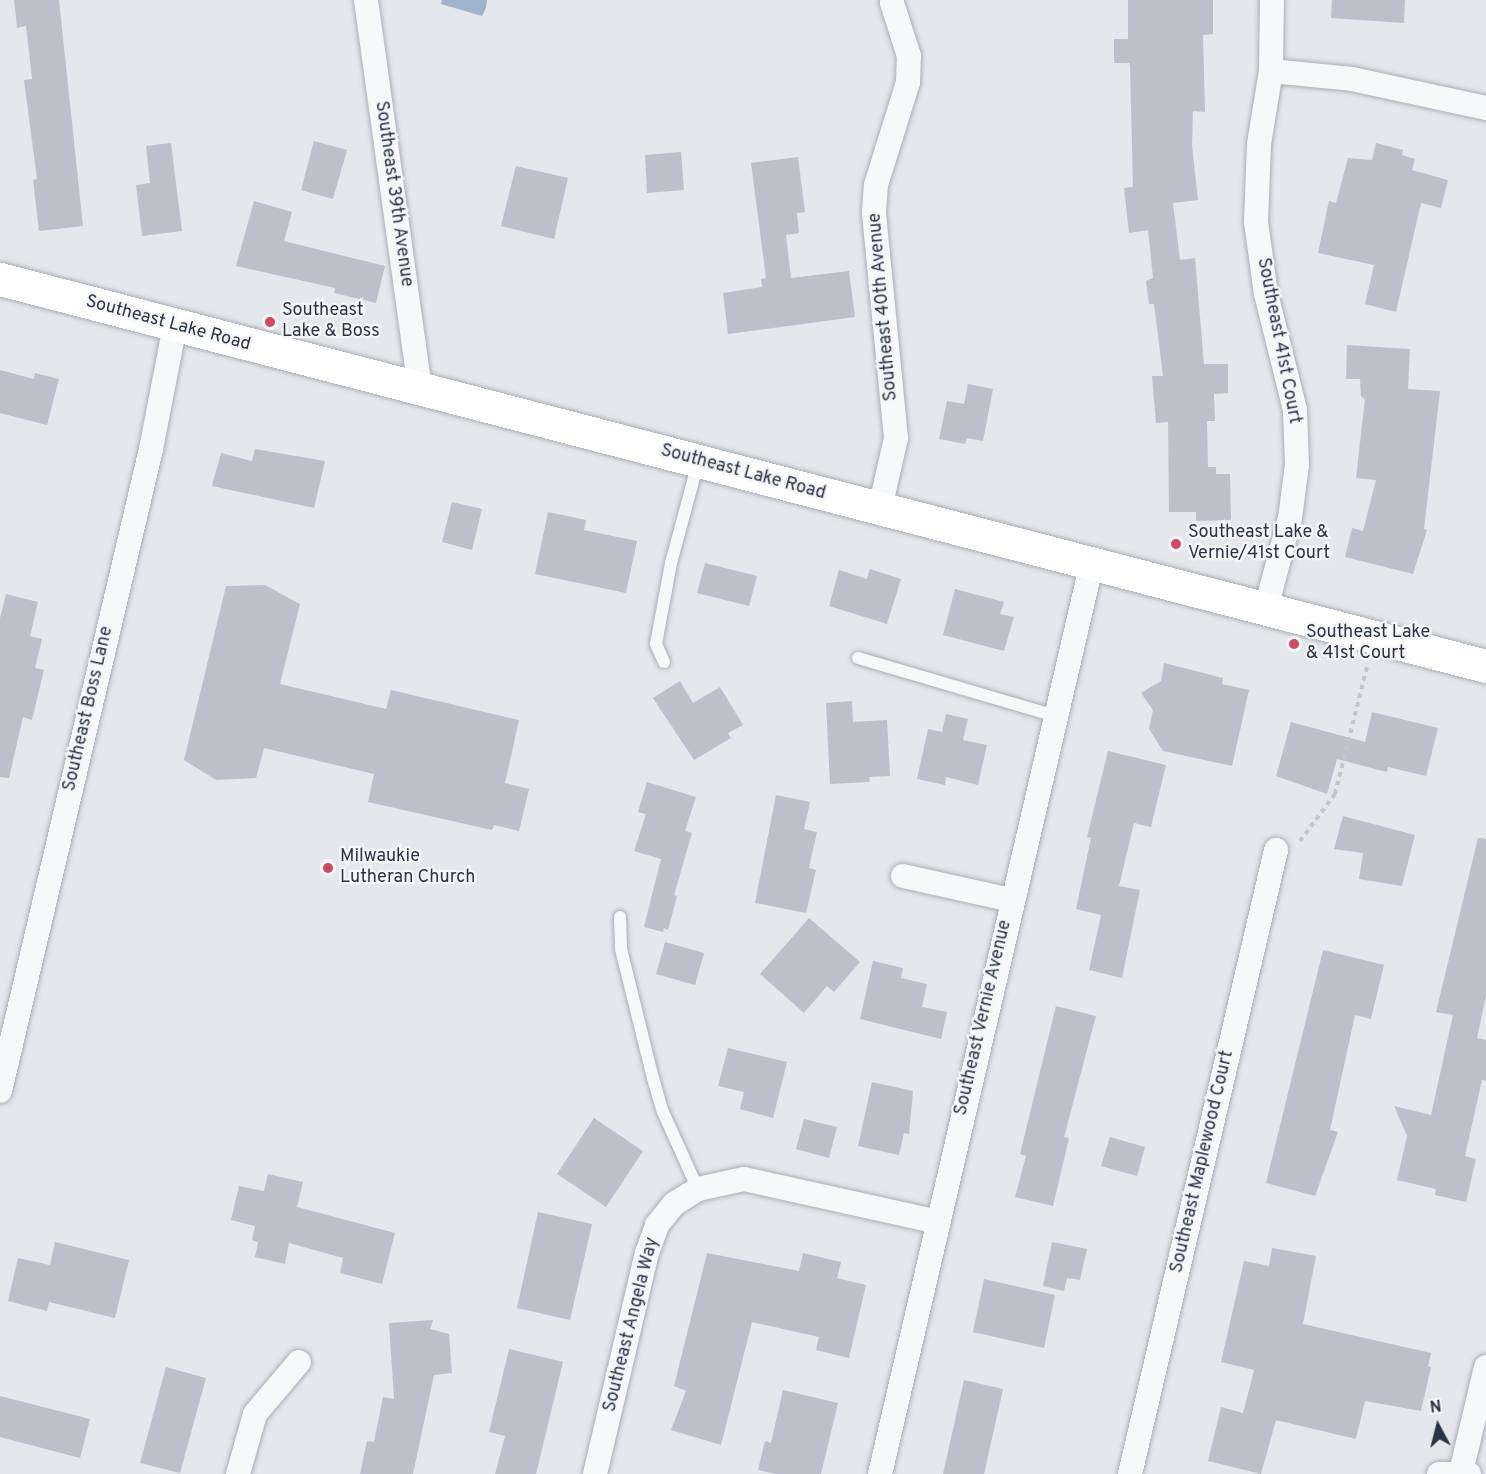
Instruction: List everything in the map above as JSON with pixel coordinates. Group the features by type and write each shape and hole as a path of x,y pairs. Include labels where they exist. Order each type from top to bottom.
{"main road":[{"name":"Southeast Lake Road","path":"0,279 1486,666"}],"street":[{"name":"Southeast 39th Avenue","path":"366,0 420,388"},
{"name":"Southeast 41st Court","path":"1266,608 1290,518 1297,465 1295,410 1266,294 1256,222 1259,144 1271,71 1272,0"},
{"name":"Southeast 40th Avenue","path":"880,508 896,438 874,212 876,185 906,101 909,74 905,36 892,3"},
{"path":"1271,71 1352,79 1486,108"},
{"name":"Southeast Boss Lane","path":"0,1091 151,449 176,326"},
{"name":"Southeast Vernie Avenue","path":"880,1474 1011,900 1092,562"},
{"name":"Southeast Maplewood Court","path":"1130,1474 1276,850"},
{"path":"903,876 1011,900"},
{"name":"Southeast Angela Way","path":"595,1474 647,1253 657,1225 674,1204 698,1189 744,1179 766,1182 938,1222"},
{"path":"238,1474 255,1414 299,1362"},
{"path":"1456,1473 1486,1367"}],"lane":[{"path":"664,662 656,644 671,563 698,461"},
{"path":"858,658 1055,716"},
{"path":"620,917 621,949 653,1078 663,1112 698,1189"}],"path":[{"path":"1276,850 1304,839 1335,794 1361,693"}],"water":[{"path":"442,0 487,0 482,16 441,4"}],"building":[{"path":"14,0 59,0 83,226 39,231 33,180 37,179 24,80 32,79 26,26 17,28"},
{"path":"1128,0 1213,0 1213,34 1203,35 1205,112 1193,111 1192,146 1198,200 1173,203 1180,260 1195,258 1204,364 1228,364 1228,393 1214,394 1215,421 1207,421 1208,467 1216,467 1216,474 1230,474 1231,520 1196,521 1196,512 1169,512 1168,422 1156,423 1152,376 1163,376 1154,304 1149,304 1146,281 1153,278 1148,230 1129,233 1124,188 1133,187 1130,66 1129,63 1114,63 1114,39 1128,39"},
{"path":"1332,0 1405,0 1404,23 1331,18"},
{"path":"314,141 347,150 333,199 301,190"},
{"path":"171,143 182,231 142,236 136,185 150,183 146,146"},
{"path":"1376,143 1403,150 1402,155 1415,159 1412,170 1448,180 1441,208 1421,203 1396,312 1365,304 1374,265 1318,253 1329,201 1336,203 1348,158 1372,160"},
{"path":"681,152 684,190 647,193 645,155"},
{"path":"798,157 805,212 797,213 799,233 786,235 791,278 849,271 855,317 728,334 723,293 762,287 761,279 766,278 751,163"},
{"path":"516,166 568,178 554,239 501,226"},
{"path":"254,201 292,212 284,241 385,266 376,303 334,293 335,288 236,266"},
{"path":"1347,345 1410,349 1408,389 1440,391 1424,529 1427,530 1413,574 1345,557 1352,528 1363,531 1376,480 1356,478 1365,399 1361,396 1360,379 1346,379"},
{"path":"0,370 34,379 35,373 59,379 47,425 0,413"},
{"path":"968,384 993,389 983,441 967,438 965,444 939,439 947,401 964,404"},
{"path":"255,449 325,461 314,508 212,486 221,453 252,461"},
{"path":"452,502 482,509 472,550 442,542"},
{"path":"548,512 586,520 584,530 637,541 626,593 535,574"},
{"path":"705,563 757,576 749,606 697,593"},
{"path":"870,569 901,579 887,624 829,606 839,570 867,579"},
{"path":"265,585 300,604 280,684 386,709 391,690 519,720 505,783 529,789 519,831 494,825 492,830 368,802 374,774 264,748 256,778 216,780 184,760 226,586"},
{"path":"955,589 1004,602 1000,614 1014,617 1004,651 943,635"},
{"path":"6,594 38,602 30,636 42,639 35,668 44,670 32,720 23,717 9,778 0,777 0,618"},
{"path":"1164,663 1223,678 1222,684 1249,690 1232,766 1163,751 1149,729 1153,710 1141,693 1161,681"},
{"path":"680,681 693,703 720,687 743,725 728,733 731,738 694,760 653,698"},
{"path":"852,701 853,722 887,720 890,776 869,777 870,782 830,784 826,703"},
{"path":"1372,712 1438,728 1426,776 1388,767 1387,772 1337,759 1327,794 1276,776 1291,722 1365,742"},
{"path":"946,714 968,719 963,740 987,745 978,785 946,777 945,785 917,779 928,729 942,732"},
{"path":"1108,751 1166,765 1151,827 1134,823 1119,886 1140,890 1122,978 1089,970 1101,915 1076,909 1091,838 1087,837"},
{"path":"647,782 696,797 685,831 692,833 674,895 677,896 668,930 664,928 663,932 644,927 661,859 634,851 646,814 638,812"},
{"path":"776,795 810,802 804,829 817,832 809,868 816,870 806,913 755,903"},
{"path":"1343,816 1415,835 1402,886 1359,879 1363,853 1334,849"},
{"path":"1478,838 1486,839 1486,996 1477,1038 1486,1040 1486,1081 1482,1080 1465,1156 1476,1159 1466,1202 1435,1195 1436,1189 1397,1180 1407,1136 1394,1106 1431,1115 1453,1015 1436,1012"},
{"path":"809,918 860,962 834,992 827,986 804,1013 760,974"},
{"path":"665,942 704,953 695,985 656,974"},
{"path":"1323,950 1384,965 1371,1019 1355,1015 1330,1130 1338,1132 1315,1196 1266,1183"},
{"path":"873,961 903,968 901,978 927,984 922,1007 947,1012 941,1039 860,1019"},
{"path":"1056,1006 1096,1016 1064,1137 1069,1138 1053,1206 1015,1197 1026,1156 1020,1154"},
{"path":"728,1048 787,1062 773,1118 740,1109 744,1092 718,1086"},
{"path":"872,1082 913,1091 909,1134 904,1133 899,1155 858,1146"},
{"path":"594,1118 643,1151 606,1207 557,1174"},
{"path":"804,1119 837,1127 829,1158 796,1149"},
{"path":"1110,1137 1145,1147 1137,1176 1101,1166"},
{"path":"268,1174 303,1182 297,1207 395,1233 382,1284 340,1273 343,1258 289,1243 285,1264 255,1257 258,1242 252,1240 255,1226 231,1220 239,1186 264,1191"},
{"path":"538,1212 592,1224 570,1320 517,1308"},
{"path":"55,1242 129,1260 115,1318 49,1302 47,1311 8,1301 18,1258 50,1265"},
{"path":"1052,1242 1087,1249 1080,1280 1067,1278 1064,1291 1043,1286"},
{"path":"1272,1248 1316,1256 1303,1324 1431,1353 1428,1366 1431,1367 1421,1411 1365,1401 1356,1439 1276,1420 1261,1474 1208,1461 1221,1407 1243,1413 1254,1370 1221,1362 1244,1261 1269,1266"},
{"path":"707,1253 799,1271 803,1253 841,1262 837,1278 866,1285 849,1358 816,1350 819,1337 752,1322 721,1445 671,1430 686,1391 674,1386"},
{"path":"984,1279 1055,1295 1044,1348 973,1332"},
{"path":"433,1320 430,1329 449,1334 452,1373 434,1375 413,1474 360,1474 367,1441 374,1442 383,1397 394,1399 389,1323"},
{"path":"509,1349 563,1362 536,1474 495,1474 505,1436 489,1432"},
{"path":"166,1367 206,1378 180,1473 140,1463"},
{"path":"964,1380 1003,1389 984,1474 943,1474"},
{"path":"783,1390 838,1403 821,1474 776,1474 758,1470 765,1441 771,1443"},
{"path":"0,1396 90,1419 80,1458 0,1437"}],"place":[{"name":"Southeast Lake & Boss","path":"270,322"},
{"name":"Southeast Lake & Vernie/41st Court","path":"1176,544"},
{"name":"Southeast Lake & 41st Court","path":"1294,644"},
{"name":"Milwaukie Lutheran Church","path":"328,868"}]}
